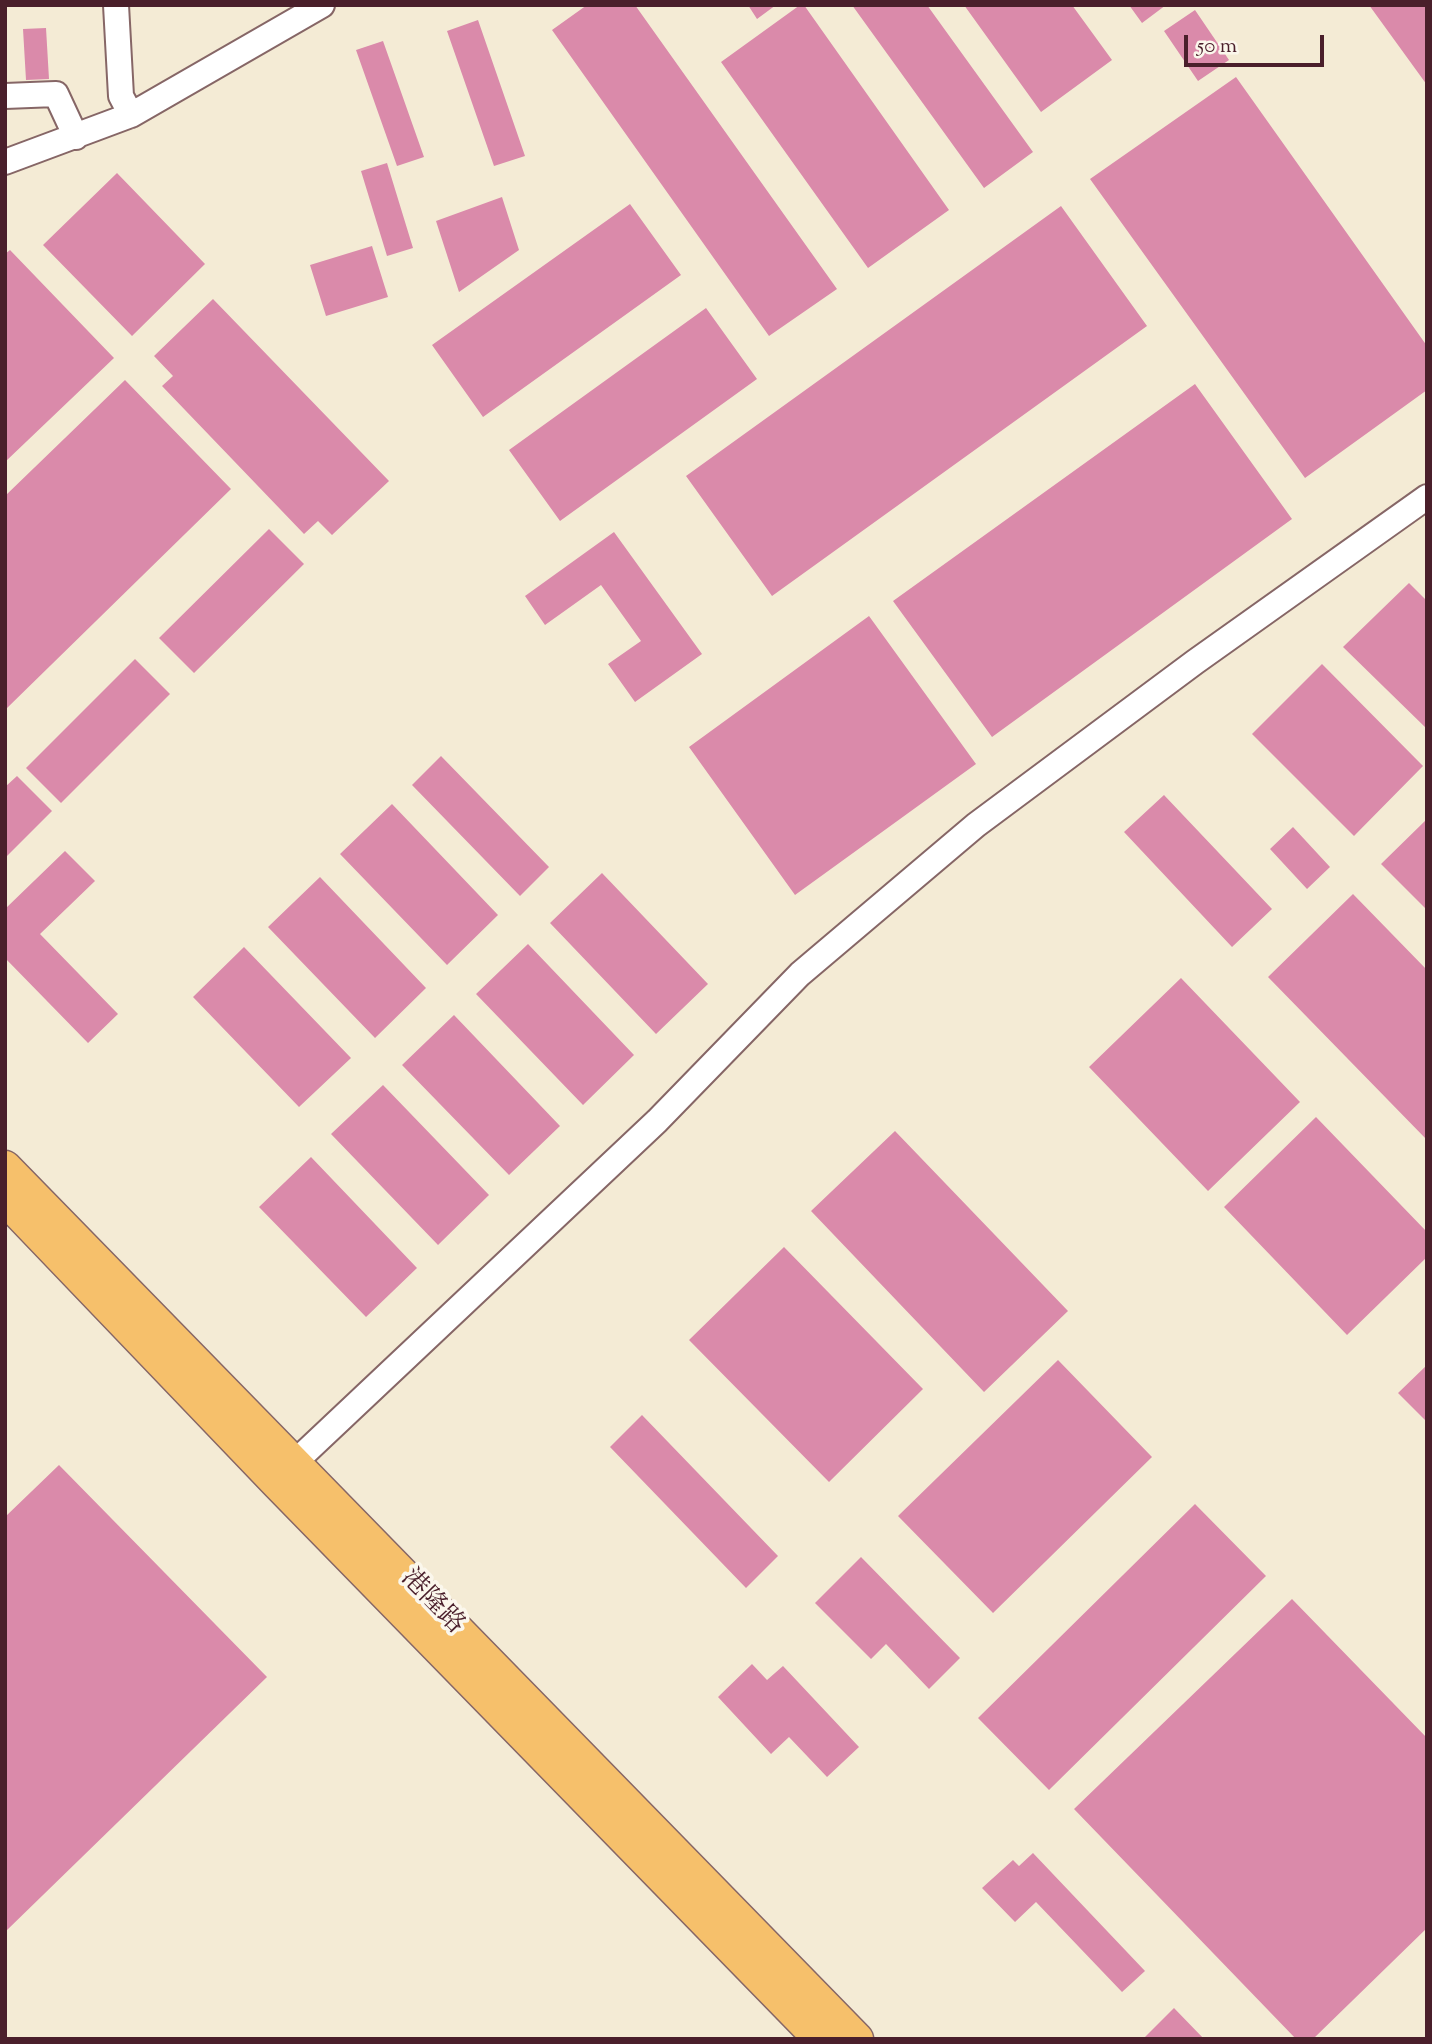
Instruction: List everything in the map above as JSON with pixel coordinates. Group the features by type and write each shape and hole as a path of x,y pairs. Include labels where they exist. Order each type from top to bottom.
{"main road":[{"name":"港隆路","path":"5,1167 857,2039"},
{"name":"港隆路","path":"5,1199 286,1492 820,2039"}],"street":[{"path":"116,5 121,96 131,115"},
{"path":"5,162 131,115 322,5"},
{"path":"5,96 56,94 76,137"},
{"path":"294,1463 657,1121 800,974 976,825 1195,662 1427,497"}],"building":[{"path":"587,5 635,5 837,289 769,336 552,30"},
{"path":"748,5 776,5 757,19"},
{"path":"800,5 804,5 949,210 868,268 721,62"},
{"path":"852,5 927,5 1033,152 984,188"},
{"path":"964,5 1072,5 1112,60 1041,112"},
{"path":"1129,5 1166,5 1142,23"},
{"path":"1369,5 1427,5 1427,85"},
{"path":"1195,10 1229,60 1198,81 1164,31"},
{"path":"478,20 525,156 494,166 447,31"},
{"path":"46,28 49,79 26,80 23,29"},
{"path":"383,41 424,157 397,166 356,50"},
{"path":"1236,77 1427,346 1427,390 1305,478 1090,179"},
{"path":"387,163 413,248 387,256 361,171"},
{"path":"117,173 205,264 132,336 43,245"},
{"path":"502,197 519,250 459,292 436,221"},
{"path":"630,204 681,275 483,417 432,345"},
{"path":"1061,206 1147,326 772,596 686,476"},
{"path":"372,246 388,297 326,316 310,265"},
{"path":"10,250 114,358 5,462 5,254"},
{"path":"213,299 389,481 332,535 318,521 304,534 162,386 173,376 154,356"},
{"path":"706,308 757,379 560,521 509,450"},
{"path":"125,380 231,489 5,710 5,496"},
{"path":"1195,384 1292,519 992,737 893,601"},
{"path":"269,529 304,564 194,673 159,638"},
{"path":"614,532 702,654 635,702 608,664 641,641 601,585 545,625 525,596"},
{"path":"1409,583 1427,601 1427,729 1343,647"},
{"path":"869,616 976,764 795,895 689,747"},
{"path":"135,659 170,694 61,803 26,768"},
{"path":"1322,664 1423,766 1354,836 1252,734"},
{"path":"441,756 549,867 520,896 412,785"},
{"path":"17,776 52,811 5,858 5,787"},
{"path":"1164,795 1272,909 1232,947 1124,832"},
{"path":"392,804 498,915 447,965 340,854"},
{"path":"1427,819 1427,910 1381,864"},
{"path":"1293,827 1330,867 1307,889 1270,849"},
{"path":"65,851 95,881 40,934 118,1014 88,1043 5,958 5,909"},
{"path":"602,873 708,984 656,1034 550,923"},
{"path":"320,877 426,988 375,1038 268,927"},
{"path":"1353,894 1427,970 1427,1140 1268,977"},
{"path":"528,944 634,1055 583,1105 476,994"},
{"path":"244,947 351,1058 299,1107 193,997"},
{"path":"1181,978 1300,1102 1208,1191 1089,1067"},
{"path":"454,1015 560,1126 509,1175 402,1065"},
{"path":"383,1085 489,1195 438,1245 331,1134"},
{"path":"1316,1117 1427,1232 1427,1257 1347,1335 1224,1207"},
{"path":"895,1131 1068,1311 984,1392 811,1211"},
{"path":"311,1157 417,1268 366,1317 259,1207"},
{"path":"784,1247 923,1389 829,1482 689,1340"},
{"path":"1058,1360 1152,1457 993,1613 898,1516"},
{"path":"1427,1365 1427,1422 1398,1393"},
{"path":"642,1415 778,1556 746,1588 610,1447"},
{"path":"59,1465 267,1677 5,1932 5,1517"},
{"path":"1195,1504 1266,1576 1049,1790 978,1718"},
{"path":"861,1557 960,1658 929,1689 886,1644 871,1659 815,1603"},
{"path":"1292,1599 1427,1738 1427,1928 1313,2039 1296,2039 1074,1809"},
{"path":"752,1664 767,1680 783,1666 859,1747 827,1777 789,1737 771,1754 718,1697"},
{"path":"1033,1853 1145,1971 1122,1992 1036,1902 1015,1922 982,1888 1013,1860 1019,1866"},
{"path":"1174,2008 1204,2039 1143,2039"}]}
